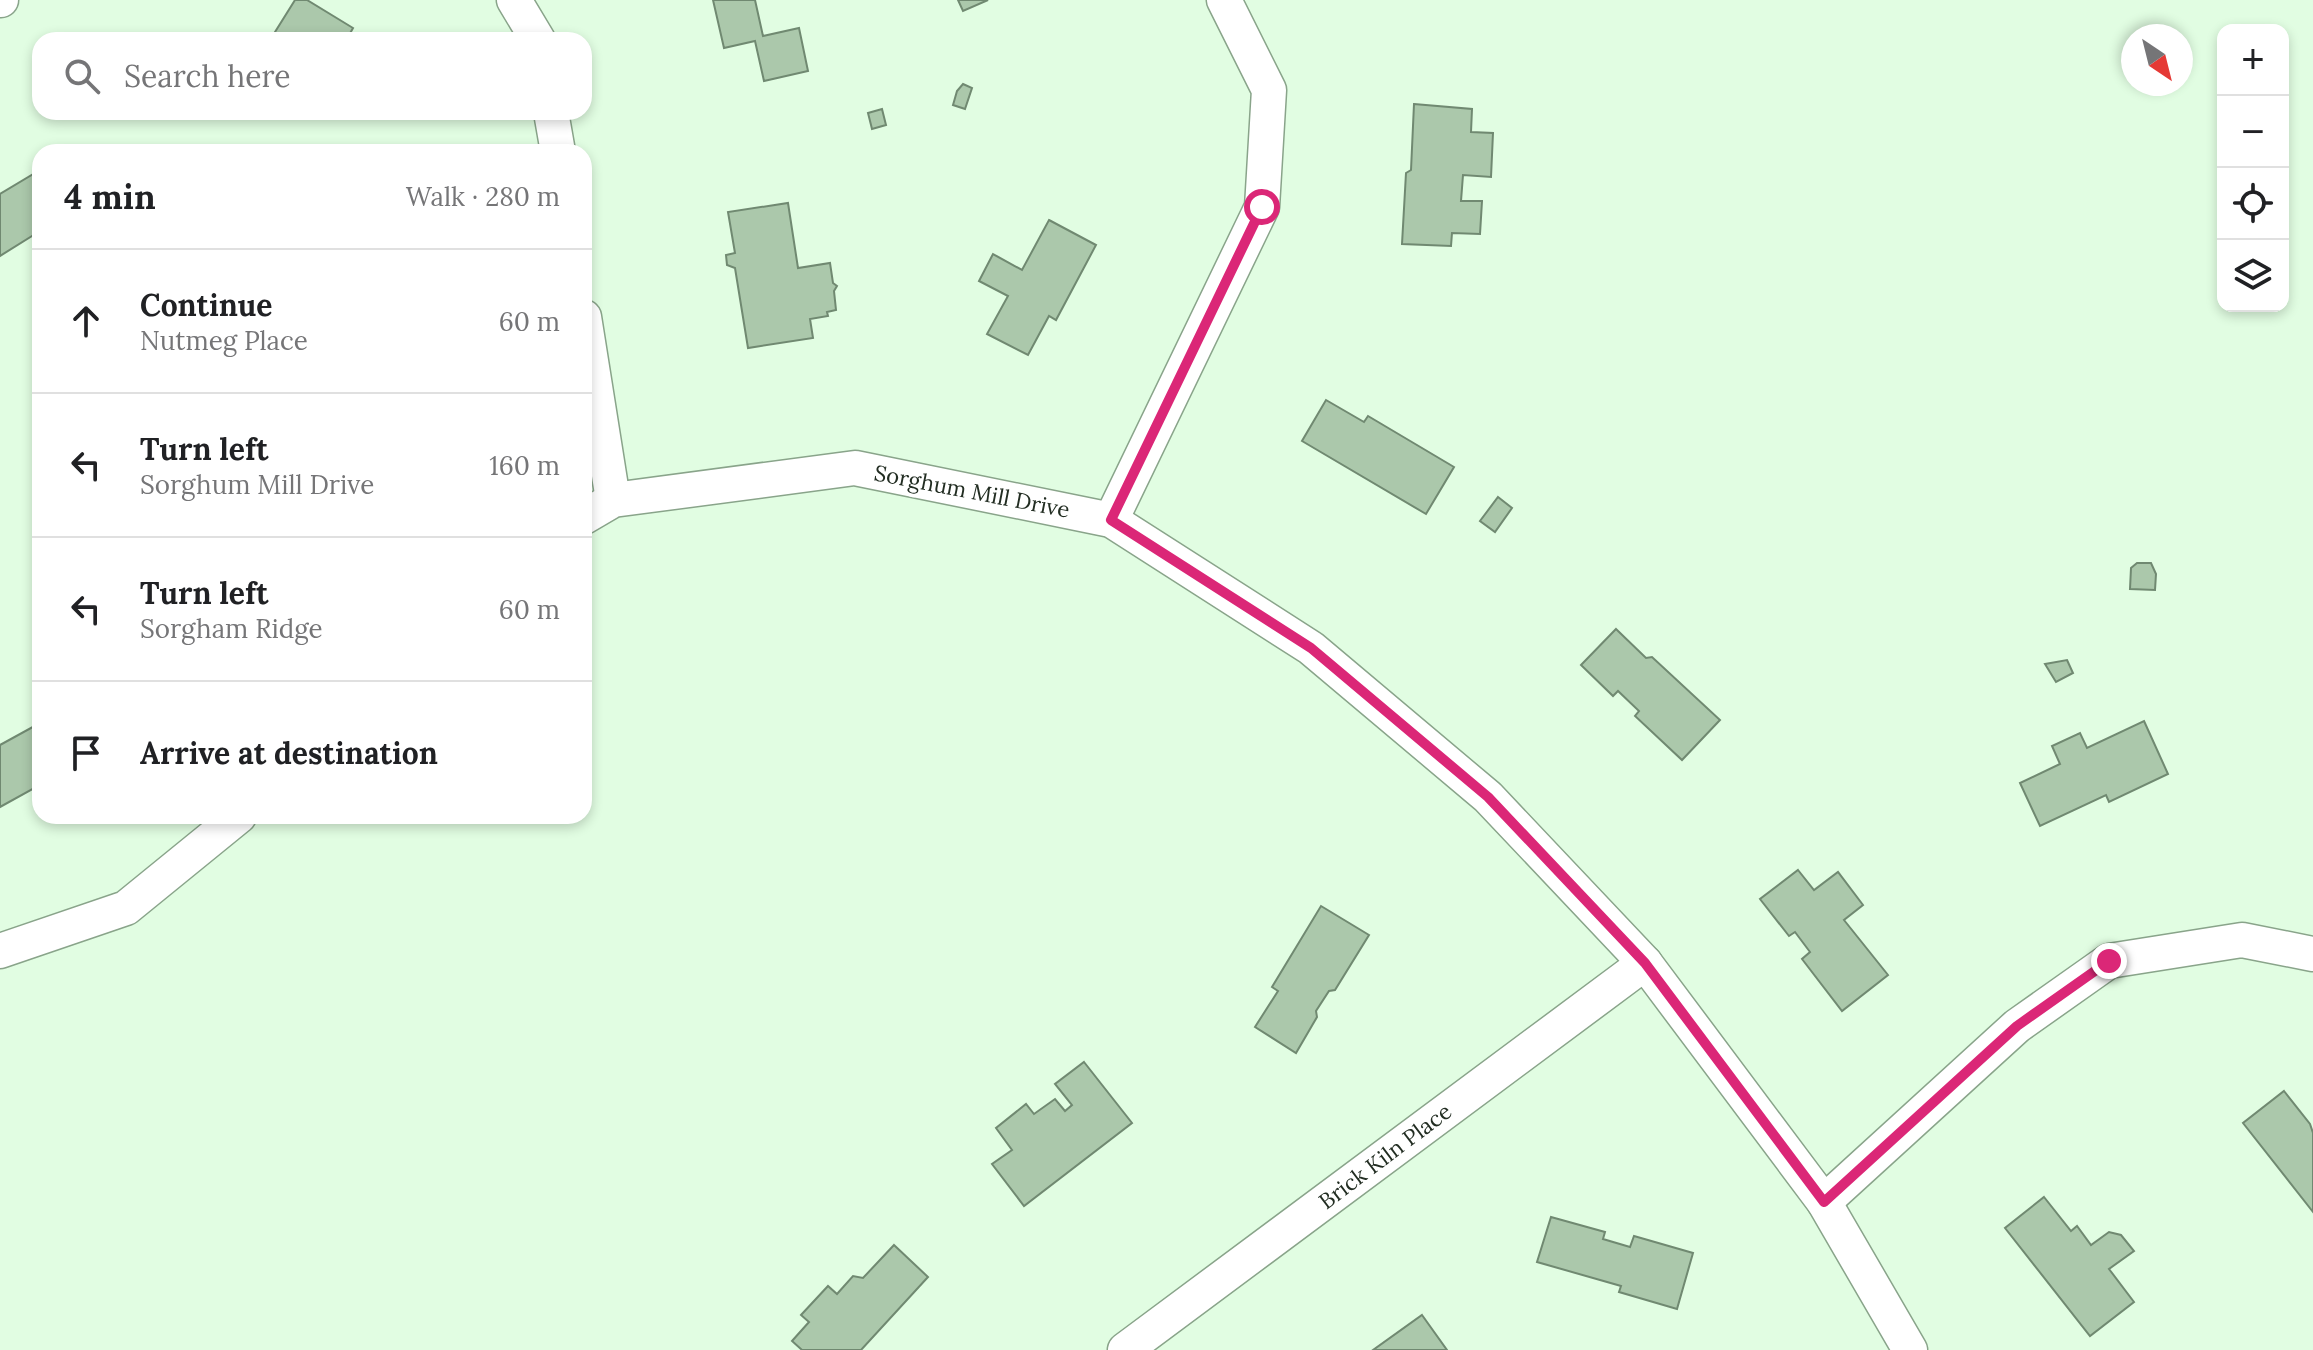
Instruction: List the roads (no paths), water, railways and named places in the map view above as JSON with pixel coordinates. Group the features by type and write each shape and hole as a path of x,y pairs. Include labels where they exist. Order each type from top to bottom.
{"street":[{"path":"514,0 533,32"},
{"path":"1111,520 1262,207 1269,90 1224,0"},
{"path":"552,120 557,144"},
{"path":"592,426 598,508"},
{"name":"Sorghum Mill Drive","path":"598,508 855,468 1111,520 1311,648 1488,797 1645,963 1824,1202 1910,1350"},
{"path":"0,951 126,908 229,824"},
{"path":"1824,1202 2017,1026 2109,961 2242,940 2313,954"},
{"name":"Brick Kiln Place","path":"1125,1350 1645,963"}]}
